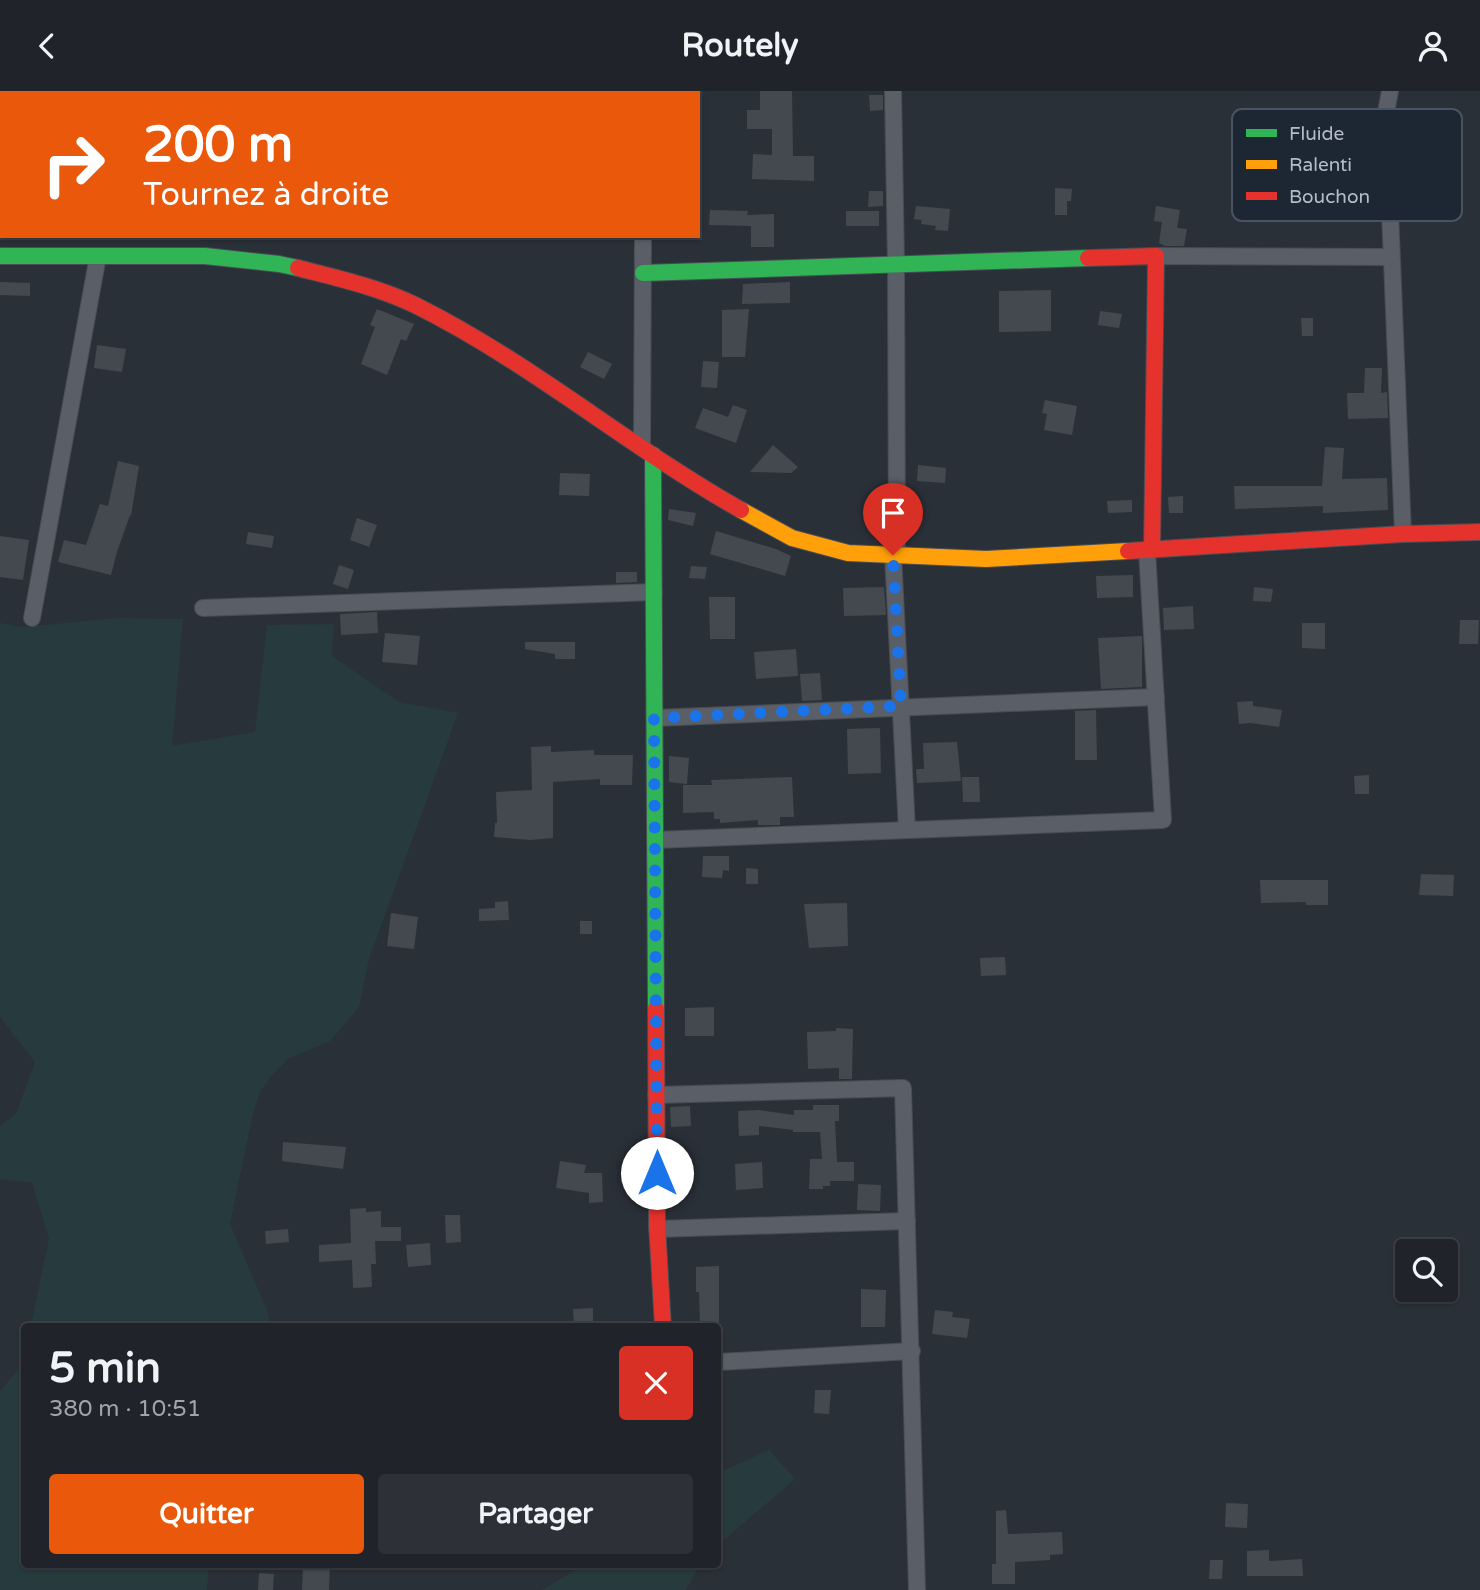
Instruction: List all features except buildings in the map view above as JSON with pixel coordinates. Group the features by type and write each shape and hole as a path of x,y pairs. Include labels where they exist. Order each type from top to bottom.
{"main road":[{"path":"0,255 205,255 279,264 355,282 413,304 474,338 731,504 792,538 848,553 986,559 1403,534 1480,532"},
{"path":"643,273 1156,256 1150,551"},
{"path":"648,451 654,591 657,1229 663,1323"}],"street":[{"path":"893,91 897,263 895,555 907,830"},
{"path":"1387,109 1390,91"},
{"path":"1390,221 1403,534"},
{"path":"643,238 648,451"},
{"path":"32,618 98,255"},
{"path":"1156,256 1391,257"},
{"path":"655,841 1163,820 1150,551"},
{"path":"203,608 654,591"},
{"path":"654,718 1156,697"},
{"path":"656,1095 903,1088 917,1590"},
{"path":"657,1229 907,1221"},
{"path":"721,1362 912,1352"}],"green space":[{"path":"117,618 183,619 172,746 255,732 267,625 334,624 332,656 399,702 458,713 369,959 359,1007 330,1041 288,1059 271,1076 260,1092 253,1113 230,1224 269,1315 269,1323 32,1323 49,1239 32,1183 0,1179 0,1126 16,1114 35,1062 0,1017 0,623 23,627"},
{"path":"21,1366 21,1568 209,1568 207,1590 0,1590 0,1391"},
{"path":"769,1450 795,1479 721,1542 721,1472"},
{"path":"579,1568 698,1568 686,1590 542,1590"}],"traffic: fast":[{"path":"0,256 205,256 298,268"},
{"path":"643,273 1088,258"},
{"path":"653,455 656,1009"}],"traffic: slow":[{"path":"741,510 792,538 848,553 986,559 1128,551"}],"traffic: jam":[{"path":"1088,258 1156,256 1152,550"},
{"path":"298,268 357,283 415,305 499,352 659,459 741,510"},
{"path":"1128,551 1403,534 1480,532"},
{"path":"656,1009 657,1225 663,1323"}],"route":[{"path":"657,1173 654,718 901,706 893,555"}]}
